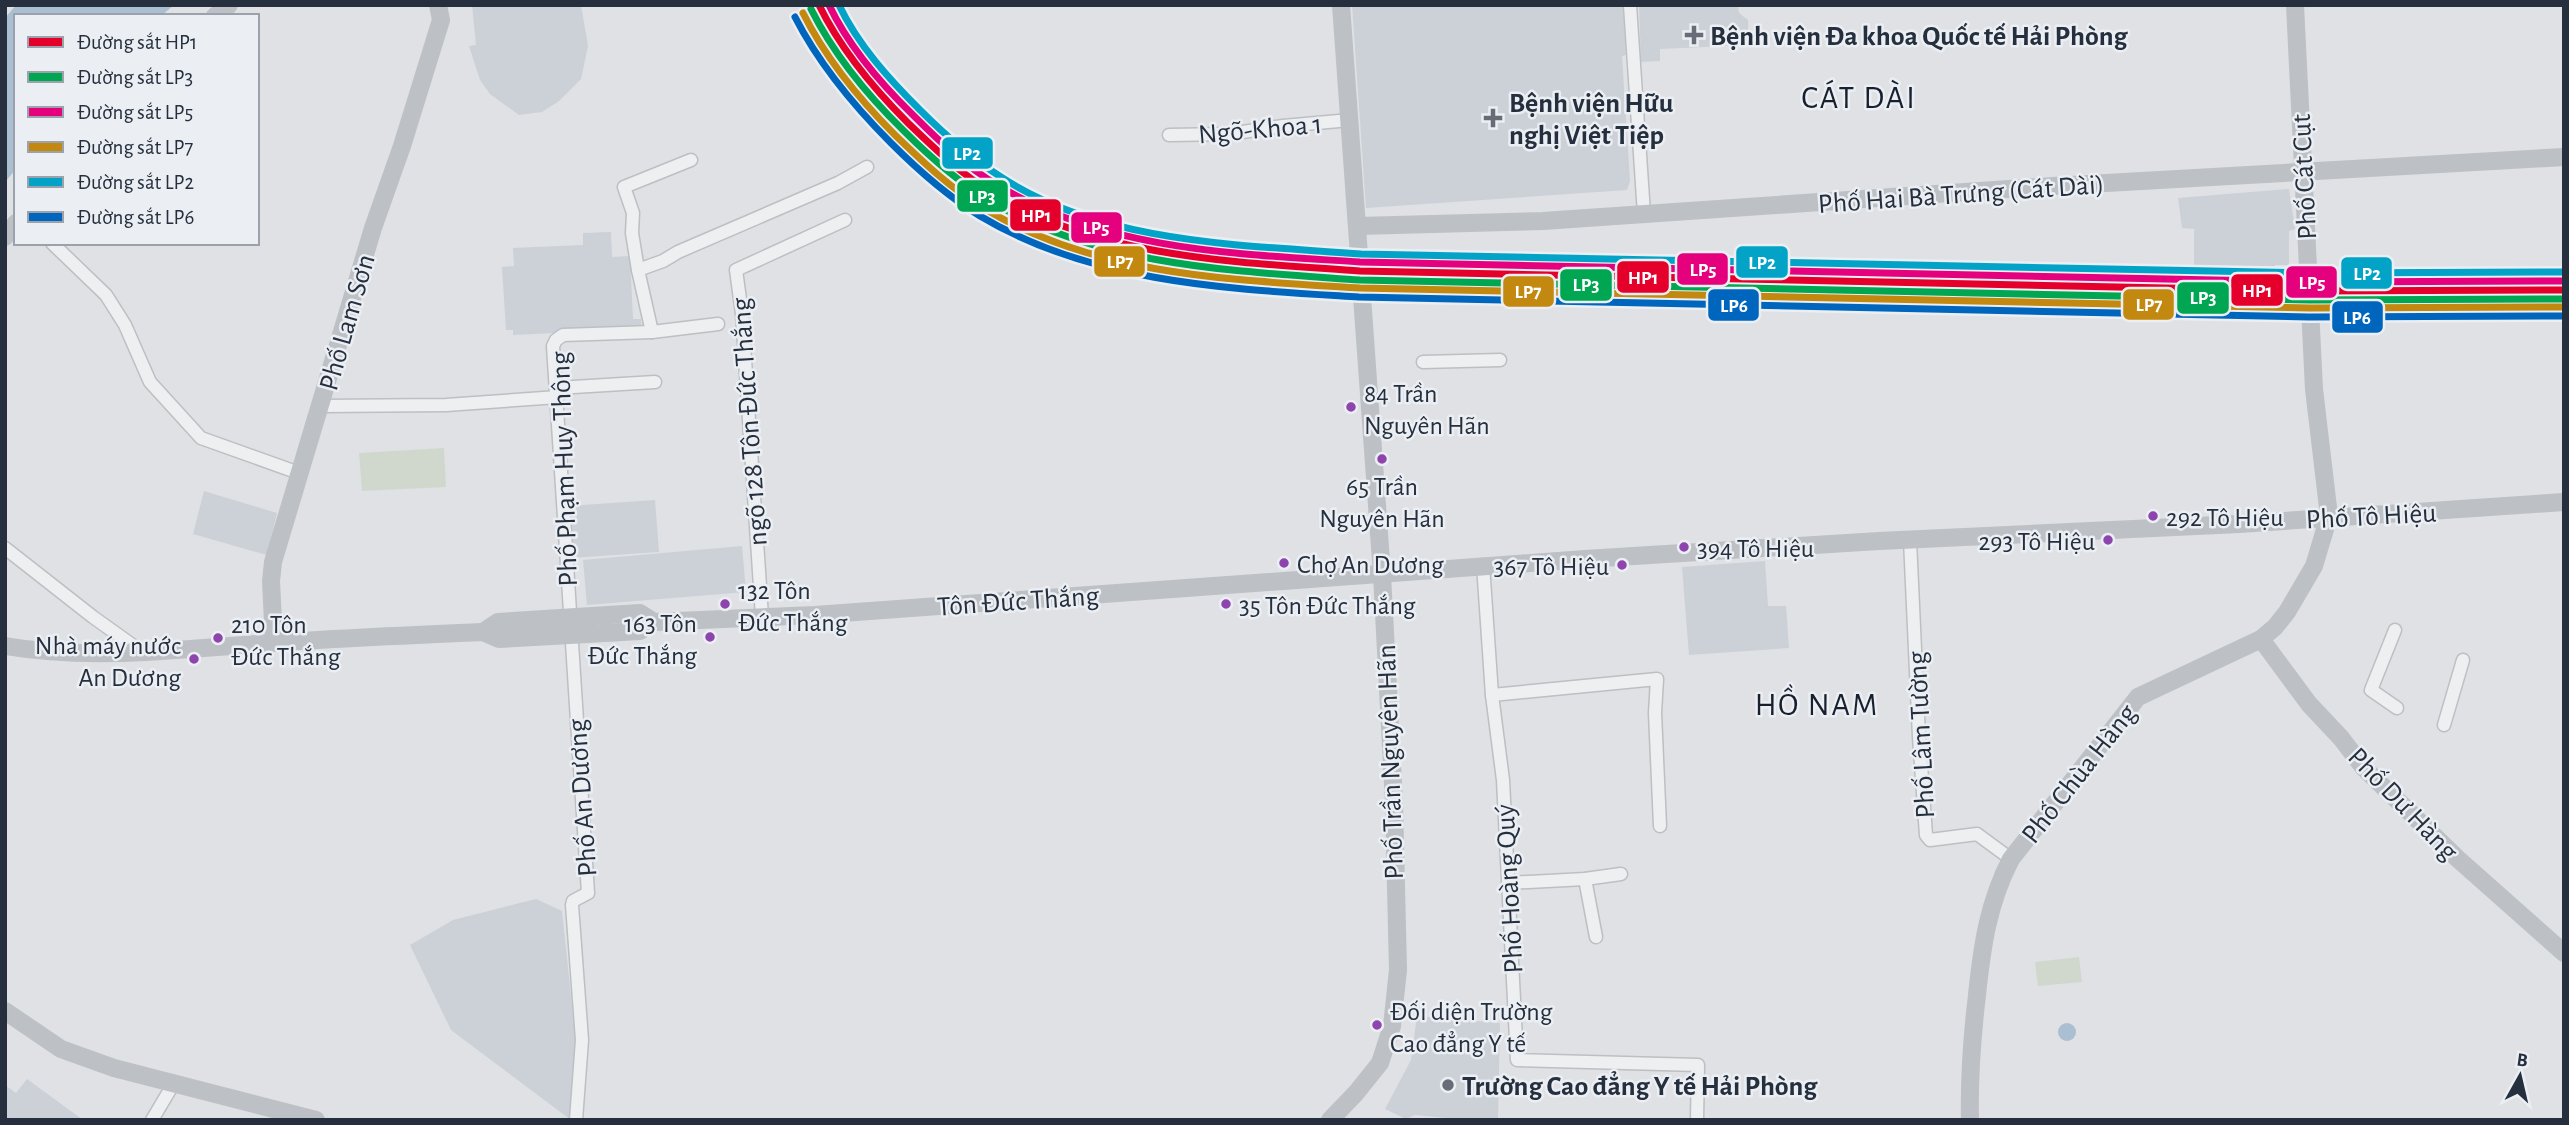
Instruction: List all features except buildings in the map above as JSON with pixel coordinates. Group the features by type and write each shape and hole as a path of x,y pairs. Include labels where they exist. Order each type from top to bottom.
{"main road":[{"name":"Phố Lam Sơn","path":"274,643 271,581 273,562 373,228 441,20 438,5"},
{"name":"Phố Trần Nguyên Hãn","path":"1329,1120 1356,1093 1380,1063 1392,1026 1397,981 1394,803 1382,575 1341,5"},
{"name":"Phố Cát Cụt","path":"2295,5 2314,389 2329,516"},
{"name":"Phố Hai Bà Trưng (Cát Dài)","path":"1359,226 1543,221 2564,157"},
{"name":"Phố Tô Hiệu","path":"1382,575 1483,565 2239,524 2329,516 2429,513 2564,502"},
{"name":"Phố Chùa Hàng","path":"1970,1120 1969,1083 1983,941 1999,882 2011,859 2138,697 2261,639 2275,627 2314,566 2329,516"},
{"name":"Tôn Đức Thắng","path":"5,646 49,653 142,652 483,632 498,622 569,626 639,613 654,622 762,617 1382,575"},
{"name":"Phố Dư Hàng","path":"2261,639 2309,704 2341,738 2364,768 2458,859 2564,953"},
{"path":"5,1011 61,1049 114,1068 316,1120"}],"street":[{"path":"1630,5 1644,214"},
{"name":"Ngõ-Khoa 1","path":"1169,135 1229,134 1350,120"},
{"path":"652,332 632,233 633,213 624,187 691,160"},
{"path":"638,270 838,183 867,167"},
{"name":"ngõ 128 Tôn Đức Thắng","path":"762,617 736,270 845,220"},
{"path":"54,245 106,295 125,325 150,382 201,438 299,473"},
{"name":"Phố Phạm Huy Thông","path":"569,626 553,346 563,335 652,332 718,324"},
{"path":"1423,362 1500,360"},
{"path":"321,406 446,405 655,382"},
{"name":"Phố Lâm Tường","path":"1910,540 1926,835 1930,840 1977,834 2011,859"},
{"path":"5,548 142,652"},
{"name":"Phố Hoàng Quý","path":"1483,565 1492,695 1503,780 1517,1060 1698,1065 1697,1120"},
{"name":"Phố An Dương","path":"569,626 588,893 573,901 572,905 582,1048 576,1120"},
{"path":"2395,630 2371,690 2397,708"},
{"path":"2444,724 2463,660"},
{"path":"1492,695 1657,679 1655,713 1660,826"},
{"path":"1508,883 1622,874"},
{"path":"1585,879 1596,937"},
{"path":"152,1120 174,1083"}],"shaded area":[{"path":"472,5 581,5 588,46 581,79 559,101 542,112 519,115 490,94 480,80 469,46 476,45"},
{"name":"Bệnh viện Hữu nghị Việt Tiệp","path":"1352,5 1623,5 1626,55 1622,56 1630,181 1627,190 1366,208"},
{"name":"Bệnh viện Đa khoa Quốc tế Hải Phòng","path":"1639,5 1738,5 1739,13 1748,20 1749,45 1660,49 1660,61 1641,62"},
{"path":"2289,189 2295,229 2289,231 2289,265 2275,265 2274,278 2194,278 2194,229 2182,228 2178,198"},
{"path":"611,232 612,257 630,256 633,319 641,319 641,329 513,335 513,330 506,330 502,267 514,266 513,248 583,245 583,233"},
{"path":"444,448 446,487 362,491 359,453"},
{"path":"204,491 277,513 267,555 193,534"},
{"path":"655,500 659,552 571,558 568,506"},
{"path":"742,546 746,592 587,605 583,560"},
{"path":"1765,561 1768,606 1786,606 1789,648 1689,655 1682,567"},
{"path":"536,899 562,911 578,1063 571,1120 451,1030 410,945 453,920"},
{"path":"2079,957 2082,982 2038,986 2035,962"},
{"name":"Trường Cao đẳng Y tế Hải Phòng","path":"1417,1016 1500,1023 1498,1120 1415,1115 1406,1119 1385,1109 1411,1060"},
{"path":"27,1079 83,1120 5,1120 5,1085 16,1093"}],"water":[{"path":"16,5 174,5 163,14 14,14 14,171 5,182 5,18"},
{"path":"2067,1023 2073,1026 2076,1032 2073,1038 2067,1041 2061,1038 2058,1032 2061,1026"}],"rail line":[{"name":"HP1","path":"819,5 848,53 882,96 939,152 982,187 1037,216 1081,232 1172,254 1360,271 2310,291 2564,290"},
{"name":"LP5","path":"829,5 846,35 877,77 933,134 975,171 1041,208 1084,224 1129,237 1174,245 1221,252 1360,262 2310,282 2564,281"},
{"name":"LP2","path":"839,5 865,48 897,86 949,137 990,170 1041,199 1084,216 1175,237 1269,248 1361,254 2310,273 2564,272"},
{"name":"LP3","path":"811,9 852,74 877,103 924,150 967,186 1033,223 1077,240 1169,262 1360,280 2310,300 2564,299"},
{"name":"LP7","path":"803,13 844,78 869,107 916,155 961,193 1028,231 1073,248 1167,271 1264,282 1360,288 2310,308 2564,307"},
{"name":"LP6","path":"795,17 826,68 863,114 912,163 956,200 1024,239 1069,256 1164,279 1262,291 1359,297 2309,317 2564,316"}],"place":[{"name":"Bệnh viện Đa khoa Quốc tế Hải Phòng","path":"1694,35"},
{"name":"Bệnh viện Hữu nghị Việt Tiệp","path":"1493,118"},
{"name":"84 Trần Nguyên Hãn","path":"1351,407"},
{"name":"65 Trần Nguyên Hãn","path":"1382,459"},
{"name":"292 Tô Hiệu","path":"2153,516"},
{"name":"293 Tô Hiệu","path":"2108,540"},
{"name":"394 Tô Hiệu","path":"1684,547"},
{"name":"Chợ An Dương","path":"1284,563"},
{"name":"367 Tô Hiệu","path":"1622,565"},
{"name":"132 Tôn Đức Thắng","path":"725,604"},
{"name":"35 Tôn Đức Thắng","path":"1226,604"},
{"name":"163 Tôn Đức Thắng","path":"710,637"},
{"name":"210 Tôn Đức Thắng","path":"218,638"},
{"name":"Nhà máy nước An Dương","path":"194,659"},
{"name":"Đối diện Trường Cao đẳng Y tế","path":"1377,1025"},
{"name":"Trường Cao đẳng Y tế Hải Phòng","path":"1448,1085"}],"district":[{"name":"CÁT DÀI","path":"1859,97"},
{"name":"HỒ NAM","path":"1817,704"}]}
